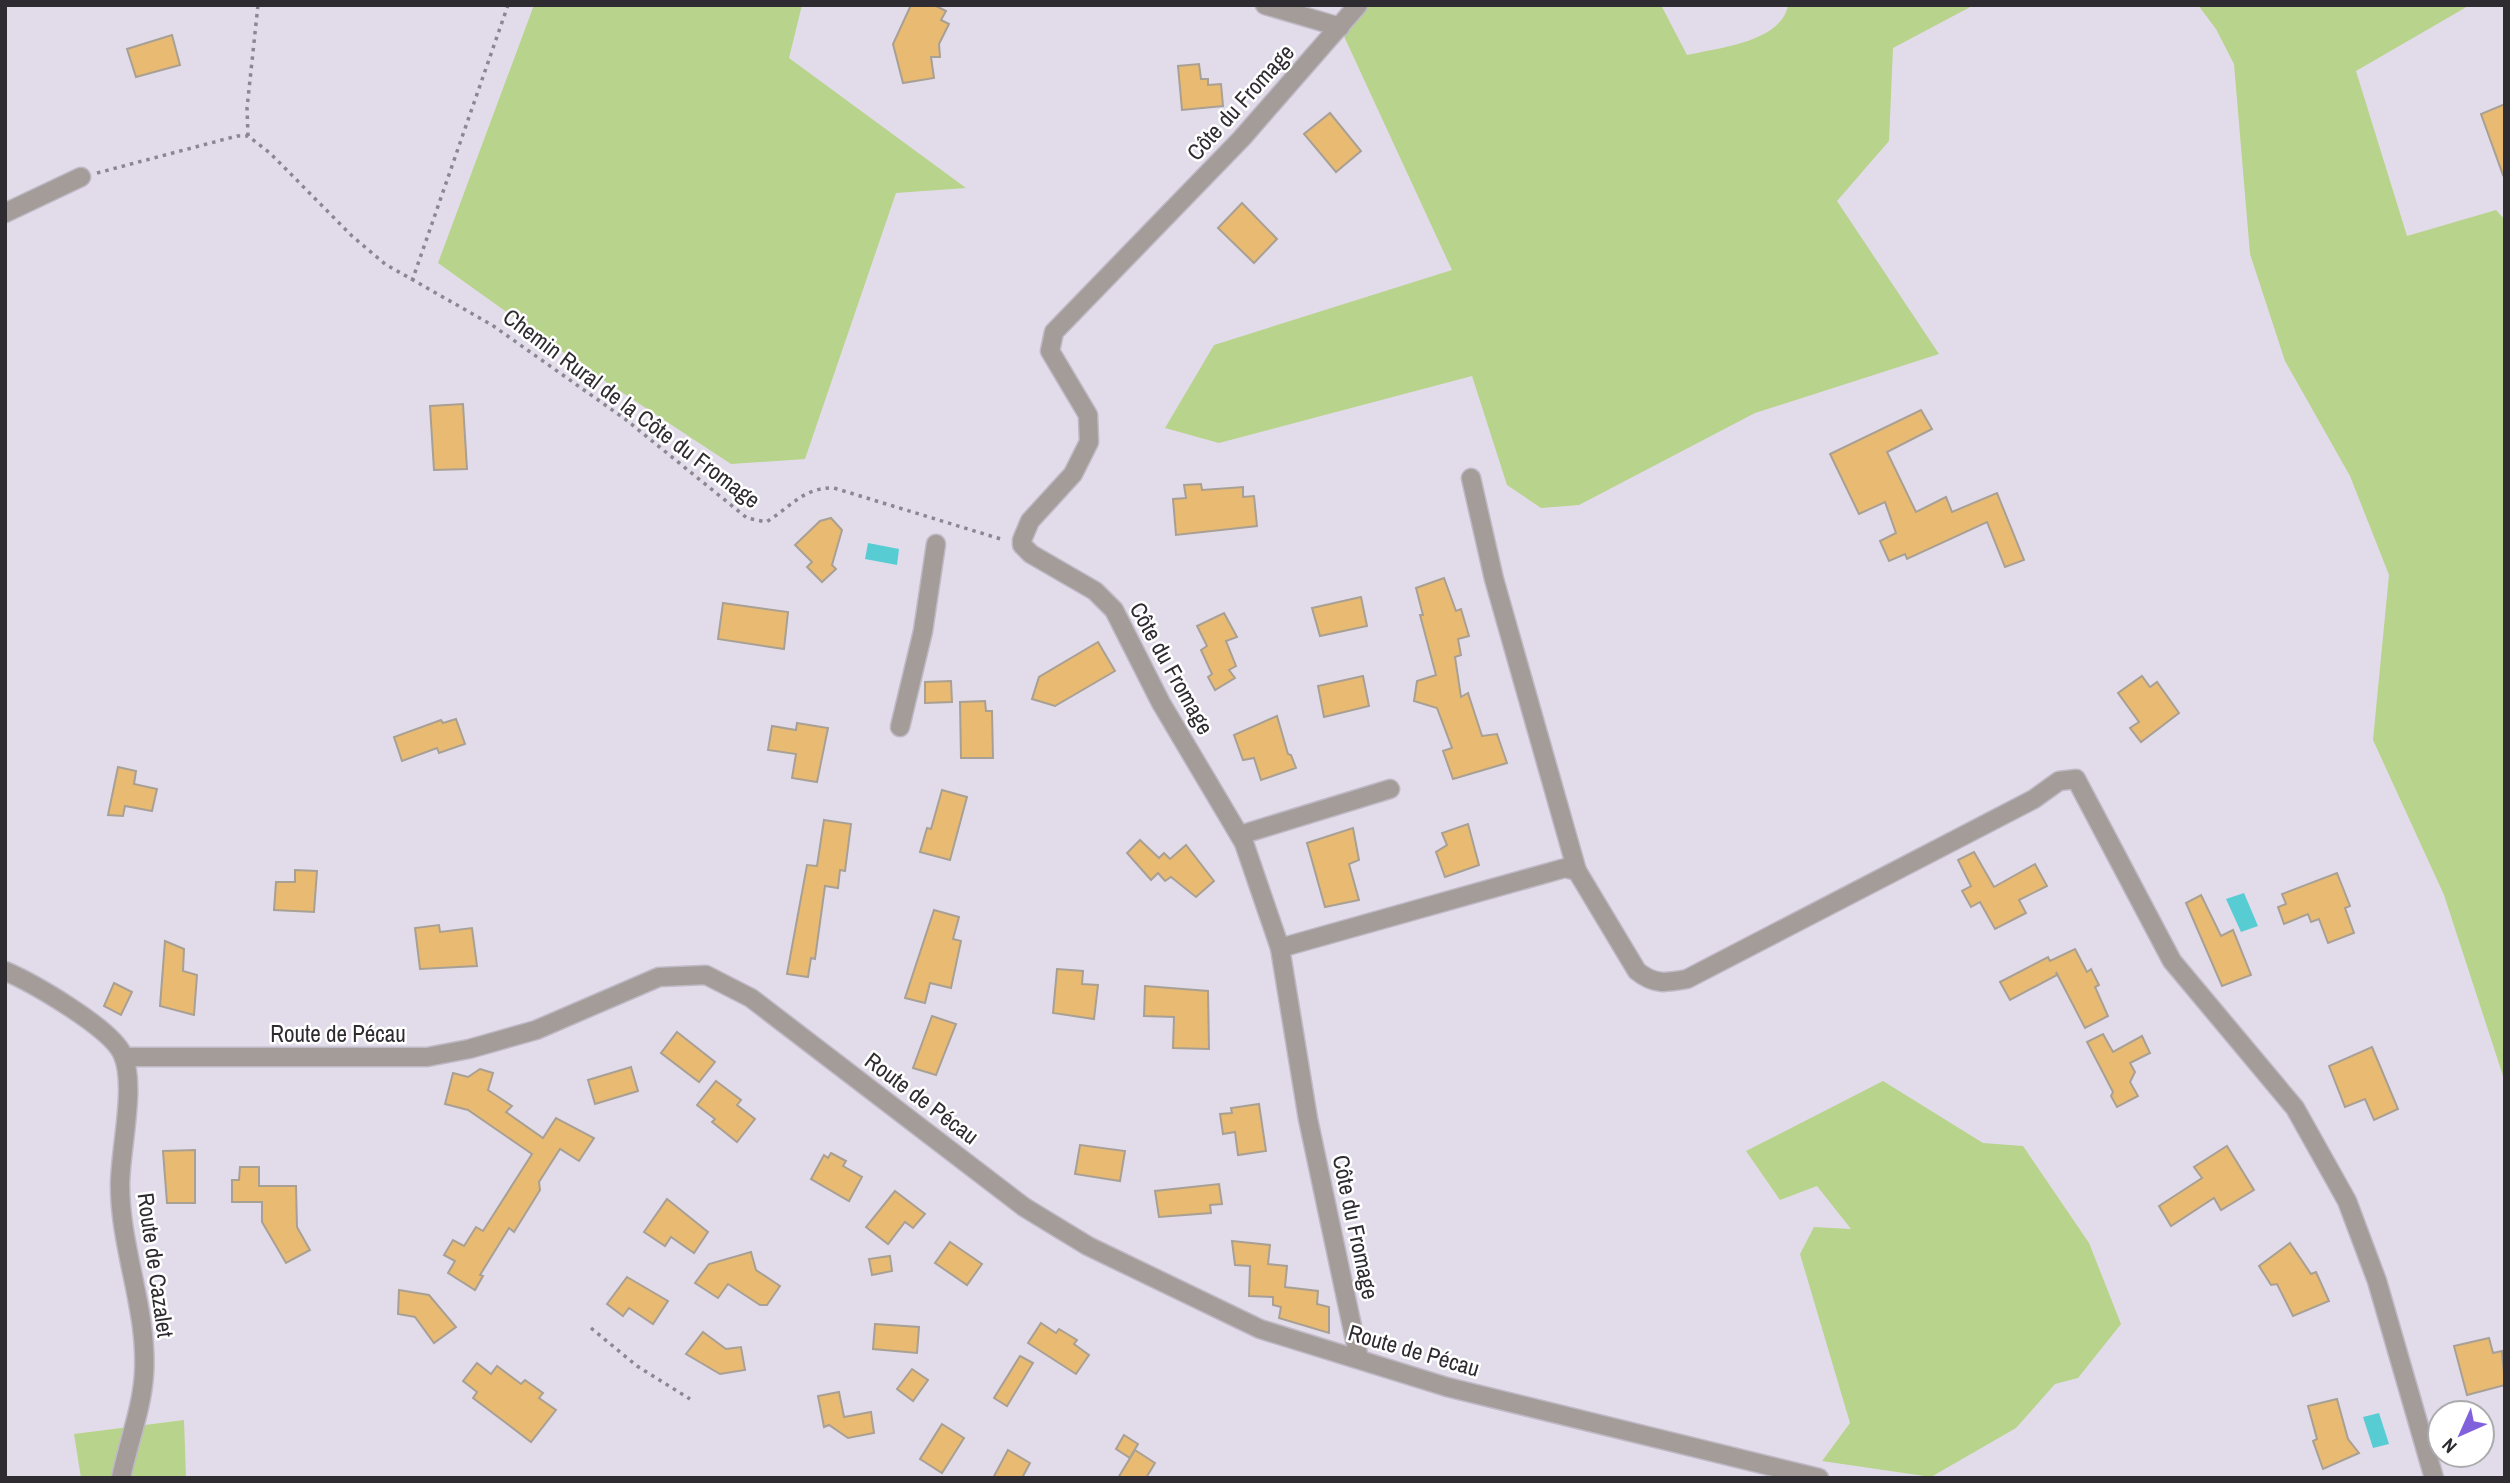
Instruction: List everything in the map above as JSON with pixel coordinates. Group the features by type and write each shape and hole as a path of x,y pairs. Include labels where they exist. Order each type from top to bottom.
{"street":[{"path":"1265,5 1340,27"},
{"name":"Côte du Fromage","path":"1358,5 1242,138 1054,332 1049,351 1088,415 1090,442 1073,474 1030,521 1022,545 1031,554 1095,591 1114,610 1161,703 1241,835 1280,948 1308,1119 1359,1359"},
{"path":"5,213 81,177"},
{"path":"1471,478 1494,579 1577,871 1637,971 1648,981 1662,984 1687,979 2034,799 2059,781 2076,779 2172,961 2295,1108 2347,1200 2377,1281 2434,1478"},
{"path":"900,727 923,631 936,544"},
{"path":"1241,835 1390,789"},
{"path":"1280,948 1564,868 1577,871"},
{"path":"5,971 30,982 90,1022 119,1047 124,1057"},
{"name":"Route de Pécau","path":"124,1057 427,1057 469,1049 536,1030 659,977 706,975 751,998 1024,1207 1088,1246 1260,1329 1447,1387 1819,1478"},
{"name":"Route de Cazalet","path":"121,1478 144,1377 144,1340 124,1228 120,1185 127,1084 124,1057"}],"path":[{"path":"81,177 248,136 247,108 258,5"},
{"path":"412,281 508,5"},
{"name":"Chemin Rural de la Côte du Fromage","path":"248,136 270,153 352,236 385,264 492,325 625,419 730,505 756,522 766,522 798,496 814,489 834,488 1022,545"},
{"path":"592,1328 637,1366 690,1399"}],"green space":[{"path":"534,5 802,5 789,58 966,188 896,193 805,459 731,464 585,368 438,263"},
{"path":"1365,5 1661,5 1687,55 1731,46 1761,35 1783,17 1788,5 1974,5 1893,48 1889,141 1837,201 1939,354 1755,413 1579,505 1541,508 1507,485 1472,376 1219,443 1165,428 1214,345 1452,270 1342,32"},
{"path":"2198,5 2470,5 2356,71 2407,236 2496,210 2505,220 2505,1082 2444,895 2373,740 2389,575 2350,476 2285,361 2250,254 2234,64 2216,29"},
{"path":"1883,1081 1983,1143 2023,1146 2089,1243 2121,1324 2078,1378 2055,1384 2016,1428 1931,1477 1822,1461 1850,1423 1800,1254 1814,1227 1851,1229 1817,1186 1780,1200 1746,1151"},
{"path":"184,1420 186,1478 81,1478 74,1434"}],"water":[{"path":"868,543 899,549 897,565 865,559"},
{"path":"2244,893 2258,926 2241,932 2226,899"},
{"path":"2379,1413 2389,1444 2373,1448 2363,1417"}],"building":[{"path":"911,5 934,5 946,11 941,20 949,24 939,44 940,57 931,57 934,78 903,83 893,44"},
{"path":"172,35 180,65 136,77 127,49"},
{"path":"1199,64 1201,79 1208,79 1208,85 1221,84 1223,106 1182,110 1178,66"},
{"path":"2505,104 2505,174 2503,175 2481,114"},
{"path":"1330,113 1361,151 1336,172 1304,134"},
{"path":"1242,203 1277,239 1254,263 1218,228"},
{"path":"463,404 467,469 434,470 430,406"},
{"path":"1921,410 1932,429 1887,452 1916,512 1946,497 1952,512 1997,493 2024,560 2005,567 1987,522 1907,559 1905,554 1889,561 1880,541 1896,533 1885,502 1859,514 1830,454"},
{"path":"1201,484 1202,490 1243,487 1243,497 1254,496 1257,526 1176,535 1173,499 1186,498 1184,485"},
{"path":"831,518 842,530 832,565 836,569 822,582 807,567 812,562 795,545 820,521"},
{"path":"1444,578 1456,611 1461,609 1469,636 1458,639 1461,655 1455,657 1461,697 1468,693 1482,736 1497,734 1507,763 1453,779 1443,751 1452,748 1437,708 1414,701 1417,681 1436,675 1420,615 1423,615 1416,588"},
{"path":"1361,597 1367,626 1320,636 1312,608"},
{"path":"723,603 788,612 784,649 718,639"},
{"path":"1224,613 1237,637 1226,641 1236,666 1229,670 1235,678 1215,690 1208,677 1212,674 1201,650 1207,646 1197,626"},
{"path":"1098,642 1115,671 1055,706 1032,699 1039,677"},
{"path":"1363,676 1369,706 1324,717 1318,686"},
{"path":"2142,676 2150,687 2157,682 2179,713 2141,742 2130,728 2139,722 2118,693"},
{"path":"951,681 952,702 925,703 925,682"},
{"path":"985,701 986,711 992,711 993,758 961,758 960,702"},
{"path":"1277,716 1288,754 1291,755 1296,768 1261,780 1254,758 1243,760 1234,735"},
{"path":"456,719 465,744 439,753 437,748 402,761 394,737 441,720 443,723"},
{"path":"797,723 828,728 817,782 792,778 796,754 768,750 772,726 796,730"},
{"path":"118,767 136,771 134,784 157,789 152,811 125,806 123,816 108,815"},
{"path":"942,790 967,797 950,860 920,852 927,828 931,829"},
{"path":"824,820 851,824 845,871 840,870 838,888 825,886 815,959 811,958 808,977 787,974 807,865 817,866"},
{"path":"1468,824 1479,865 1445,877 1436,852 1447,845 1442,833"},
{"path":"1353,828 1359,860 1349,864 1359,900 1325,907 1307,843"},
{"path":"1140,840 1159,858 1164,853 1170,859 1186,845 1214,881 1196,897 1171,877 1165,881 1158,873 1151,880 1127,853"},
{"path":"1974,852 1994,887 2035,864 2047,886 2019,900 2026,913 1995,929 1980,902 1971,907 1962,891 1971,886 1958,860"},
{"path":"295,870 317,871 314,912 274,910 276,882 295,882"},
{"path":"2337,873 2350,906 2345,908 2354,933 2328,943 2319,919 2311,922 2308,914 2284,924 2278,907 2286,904 2282,894"},
{"path":"2201,895 2221,936 2233,930 2251,975 2222,986 2186,903"},
{"path":"934,910 959,917 953,939 961,941 951,988 930,983 925,1003 905,998"},
{"path":"439,925 440,932 472,928 477,966 420,969 415,928"},
{"path":"165,941 184,949 183,971 197,975 194,1015 160,1006"},
{"path":"2075,949 2087,972 2091,969 2099,985 2095,987 2108,1016 2085,1028 2056,972 2057,975 2010,1000 2000,982 2048,957 2050,961"},
{"path":"1057,969 1083,971 1082,984 1098,985 1094,1019 1053,1013"},
{"path":"114,983 132,992 121,1015 104,1006"},
{"path":"1145,986 1208,991 1209,1049 1173,1048 1174,1017 1144,1016"},
{"path":"932,1016 956,1024 936,1075 913,1068"},
{"path":"677,1032 715,1062 699,1082 661,1053"},
{"path":"2103,1034 2113,1052 2142,1036 2150,1053 2130,1063 2135,1072 2130,1082 2138,1096 2117,1107 2111,1096 2113,1092 2087,1042"},
{"path":"2372,1047 2398,1109 2374,1120 2365,1099 2345,1107 2329,1066"},
{"path":"631,1067 638,1091 595,1104 588,1080"},
{"path":"480,1069 493,1073 488,1090 512,1106 506,1112 543,1138 556,1118 594,1138 579,1161 560,1149 539,1182 540,1190 514,1232 509,1228 480,1275 483,1276 475,1290 448,1273 455,1261 444,1255 453,1240 464,1246 476,1227 483,1231 532,1154 468,1110 445,1104 453,1073 468,1077"},
{"path":"716,1081 741,1100 737,1105 755,1119 737,1142 712,1122 715,1119 697,1105"},
{"path":"1259,1104 1266,1151 1238,1155 1235,1132 1223,1134 1220,1114 1232,1113 1231,1108"},
{"path":"1080,1145 1125,1151 1120,1181 1075,1174"},
{"path":"2227,1146 2254,1190 2221,1210 2214,1198 2171,1226 2159,1206 2202,1178 2194,1167"},
{"path":"195,1150 195,1203 167,1203 163,1151"},
{"path":"831,1153 846,1161 843,1166 862,1177 849,1201 811,1179 824,1155 828,1158"},
{"path":"240,1167 259,1167 259,1186 296,1186 297,1227 310,1250 286,1263 262,1222 262,1202 232,1202 232,1180 239,1180"},
{"path":"1219,1184 1222,1204 1210,1205 1211,1213 1159,1217 1155,1191"},
{"path":"895,1191 925,1214 913,1228 905,1222 888,1244 866,1227"},
{"path":"667,1199 708,1232 694,1253 671,1237 665,1246 644,1232"},
{"path":"1232,1241 1270,1245 1268,1264 1287,1266 1285,1287 1318,1291 1317,1304 1329,1307 1329,1333 1279,1318 1281,1307 1273,1305 1273,1297 1249,1296 1250,1266 1235,1265"},
{"path":"950,1242 982,1264 967,1285 935,1263"},
{"path":"2290,1243 2311,1274 2316,1272 2329,1301 2293,1316 2277,1284 2271,1285 2259,1266"},
{"path":"751,1252 756,1270 780,1286 767,1305 760,1305 728,1284 718,1298 695,1283 709,1264"},
{"path":"890,1256 892,1271 872,1275 869,1259"},
{"path":"627,1277 668,1301 653,1324 629,1308 623,1316 607,1304"},
{"path":"399,1290 429,1295 456,1327 434,1343 415,1317 398,1314"},
{"path":"1041,1323 1056,1333 1059,1329 1077,1340 1074,1344 1089,1355 1076,1374 1028,1343"},
{"path":"875,1324 919,1327 917,1353 873,1349"},
{"path":"703,1332 726,1349 741,1347 745,1370 720,1374 686,1354"},
{"path":"2489,1338 2493,1353 2502,1351 2505,1385 2467,1395 2454,1346"},
{"path":"1020,1356 1033,1363 1007,1406 994,1398"},
{"path":"477,1363 491,1374 497,1366 521,1384 525,1380 543,1393 539,1398 556,1410 531,1442 473,1398 477,1392 463,1381"},
{"path":"912,1369 928,1380 913,1401 897,1389"},
{"path":"839,1392 844,1417 871,1412 874,1433 848,1438 829,1425 824,1427 818,1396"},
{"path":"2337,1399 2348,1439 2359,1453 2323,1469 2313,1441 2317,1439 2308,1406"},
{"path":"942,1424 964,1438 942,1473 920,1459"},
{"path":"1124,1435 1138,1444 1130,1458 1116,1449"},
{"path":"1008,1450 1030,1463 1022,1478 993,1478"},
{"path":"1135,1450 1155,1463 1146,1478 1118,1478"}]}
